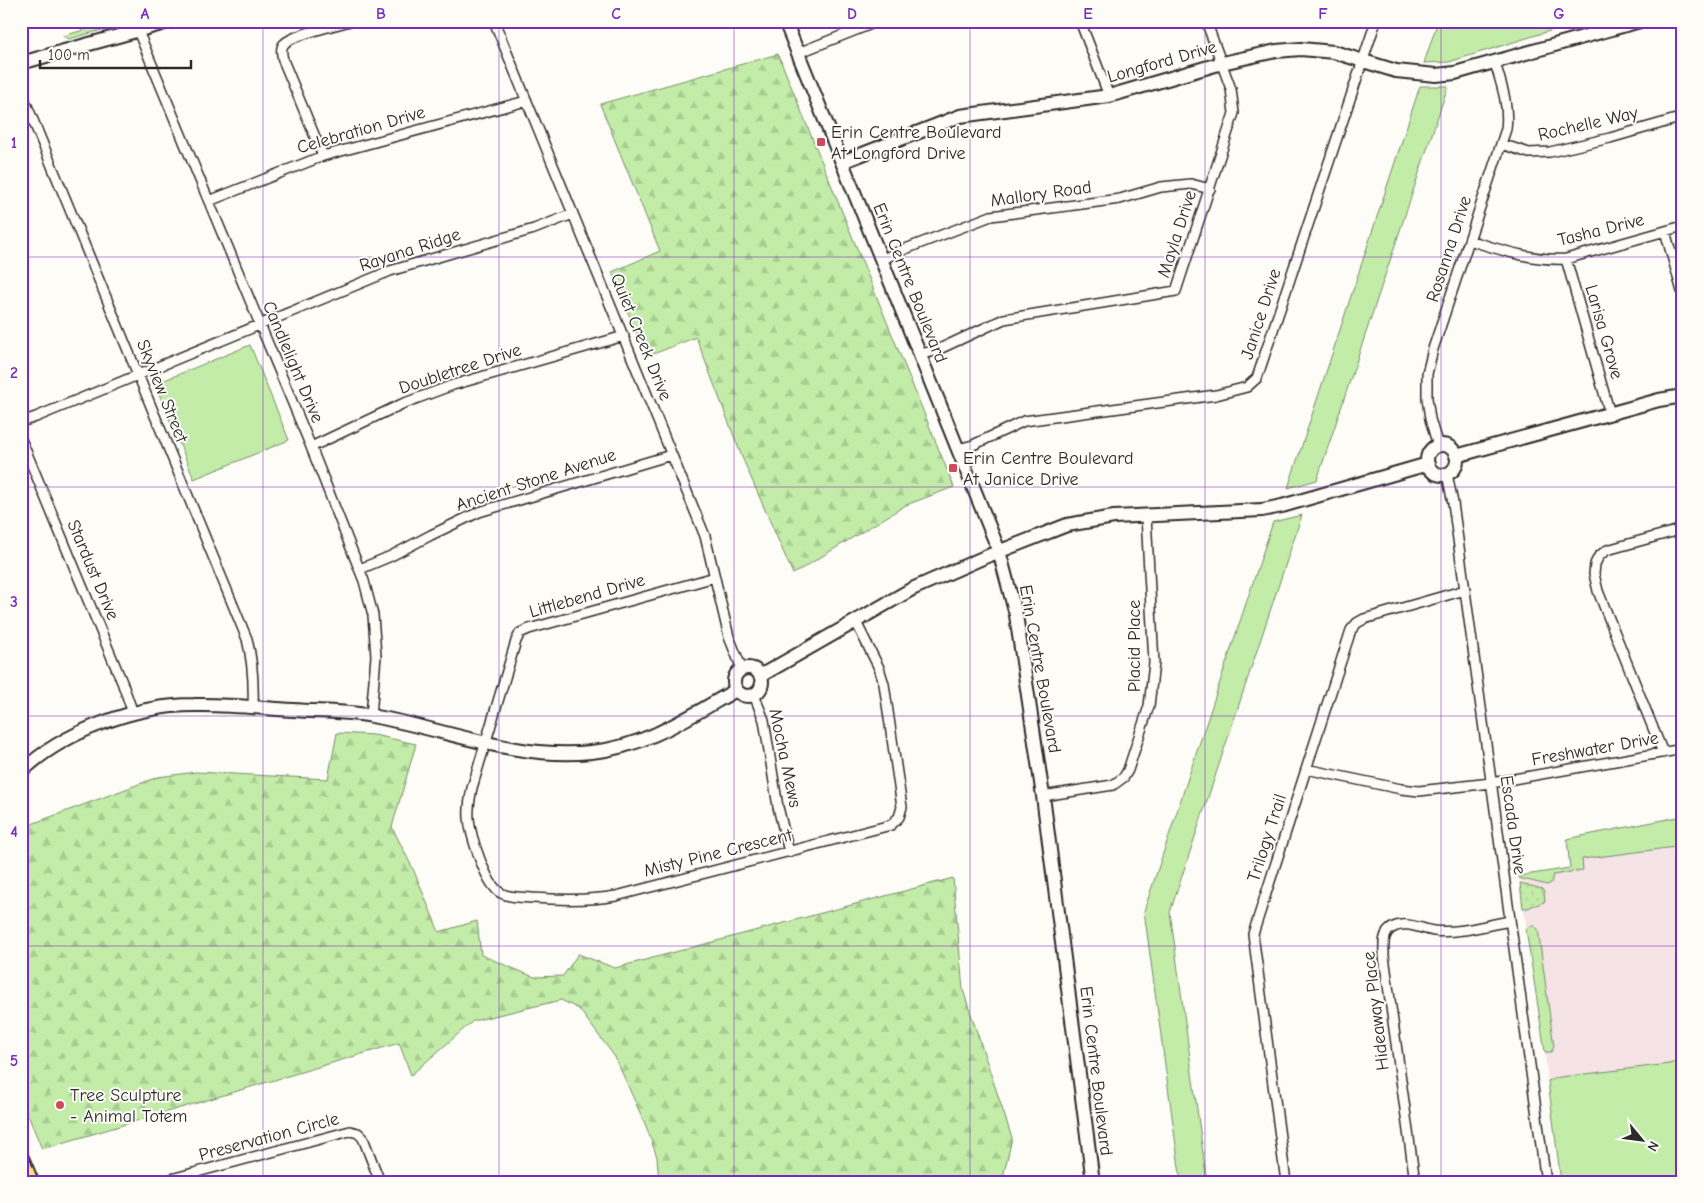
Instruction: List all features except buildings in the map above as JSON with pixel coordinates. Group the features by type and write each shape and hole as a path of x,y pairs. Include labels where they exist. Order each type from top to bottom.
{"main road":[{"path":"21,1158 31,1182"}],"street":[{"path":"21,63 172,21"},
{"path":"323,156 283,60 281,50 284,44 297,37 350,21"},
{"name":"Quiet Creek Drive","path":"494,21 705,536 729,636 742,669"},
{"name":"Erin Centre Boulevard","path":"785,21 999,551 1016,615 1043,796 1093,1182"},
{"path":"798,52 879,21"},
{"path":"1080,21 1110,96"},
{"name":"Mayla Drive","path":"920,354 935,351 1004,319 1176,291 1234,113 1231,88 1206,21"},
{"name":"Janice Drive","path":"958,449 972,445 1024,421 1216,395 1247,387 1257,378 1376,21"},
{"name":"Longford Drive","path":"842,162 960,116 1110,96 1222,63 1276,51 1301,49 1334,52 1396,71 1436,75 1455,74 1610,26 1640,21"},
{"name":"Candlelight Drive","path":"138,31 311,447 368,592 376,656 371,716"},
{"name":"Rosanna Drive","path":"1438,446 1428,408 1427,374 1433,349 1506,129 1507,109 1495,63"},
{"name":"Skyview Street","path":"21,91 247,639 254,679 253,707"},
{"name":"Celebration Drive","path":"209,201 323,156 526,101"},
{"name":"Rochelle Way","path":"1501,144 1529,152 1550,152 1610,138 1683,117"},
{"name":"Mallory Road","path":"882,260 991,216 1120,199 1161,187 1191,184 1210,189"},
{"name":"Rayana Ridge","path":"21,422 390,271 534,229 573,214"},
{"name":"Tasha Drive","path":"1469,240 1517,255 1536,258 1566,258 1683,226"},
{"path":"1666,231 1683,294"},
{"name":"Larisa Grove","path":"1566,258 1610,414"},
{"name":"Doubletree Drive","path":"311,447 402,404 453,385 624,336"},
{"path":"1456,456 1659,400 1683,396"},
{"name":"Stardust Drive","path":"21,439 122,682 133,713"},
{"path":"1438,446 1449,447 1456,456 1455,467 1446,474 1433,472 1428,464 1429,453 1438,446"},
{"name":"Ancient Stone Avenue","path":"360,569 391,556 479,512 671,455"},
{"path":"760,676 912,589 999,551 1067,525 1114,517 1262,510 1428,464"},
{"name":"Escada Drive","path":"1446,474 1453,503 1546,1182"},
{"name":"Placid Place","path":"1043,796 1113,785 1124,777 1128,770 1149,706 1154,663 1146,516"},
{"path":"1663,753 1600,600 1594,569 1597,559 1606,550 1683,529"},
{"name":"Littlebend Drive","path":"486,742 520,633 715,577"},
{"name":"Trilogy Trail","path":"1286,1182 1253,934 1349,634 1354,626 1364,619 1465,590"},
{"name":"Misty Pine Crescent","path":"486,742 469,804 469,820 473,840 490,882 501,893 520,897 575,901 616,896 891,825 899,817 902,807 884,684 879,668 856,622"},
{"path":"752,668 760,676 762,684 755,698 742,695 733,684 734,677 742,669 752,668"},
{"path":"21,754 25,768 61,743 110,720 133,713 194,704 371,716 531,752 551,754 592,752 610,750 644,740 670,728 736,690"},
{"name":"Mocha Mews","path":"755,698 764,720 778,807 789,852"},
{"name":"Freshwater Drive","path":"1306,769 1419,791 1491,783 1683,749"},
{"name":"Hideaway Place","path":"1414,1182 1384,956 1383,942 1386,933 1393,927 1400,925 1410,925 1434,931 1451,931 1510,921"},
{"name":"Preservation Circle","path":"160,1182 194,1178 350,1131 358,1133 364,1138 380,1182"}],"shaded area":[{"path":"1683,816 1683,1071 1549,1096 1545,1052 1519,876 1570,868 1567,839"}],"green space":[{"path":"92,21 135,21 69,39 63,36 94,27"},
{"path":"1438,21 1582,21 1449,62 1424,63"},
{"path":"778,54 954,487 906,505 793,574 742,457 696,337 646,357 612,272 660,251 600,104"},
{"path":"1420,86 1448,86 1317,480 1288,488"},
{"path":"250,345 289,440 194,479 155,384"},
{"path":"1302,515 1170,912 1207,1182 1181,1182 1144,911 1273,522"},
{"path":"337,733 374,735 416,744 392,827 414,871 439,932 477,921 481,955 534,977 563,976 578,954 615,968 953,878 963,990 1012,1138 1002,1182 659,1182 657,1157 646,1126 615,1057 579,1009 561,1000 473,1021 411,1075 399,1043 42,1149 21,1098 21,828 158,777 196,772 328,779"},
{"path":"1683,816 1683,846 1582,859 1583,870 1553,875 1551,883 1547,885 1519,878 1519,876 1570,868 1567,839"},
{"path":"1520,883 1542,889 1545,901 1528,908 1523,908"},
{"path":"1530,926 1538,929 1554,1047 1551,1052 1545,1052 1526,929"},
{"path":"1683,1060 1683,1182 1561,1182 1548,1081 1560,1077 1669,1064"}],"place":[{"name":"Erin Centre Boulevard At Longford Drive","path":"821,142"},
{"name":"Erin Centre Boulevard At Janice Drive","path":"953,468"},
{"name":"Tree Sculpture - Animal Totem","path":"60,1105"}]}
